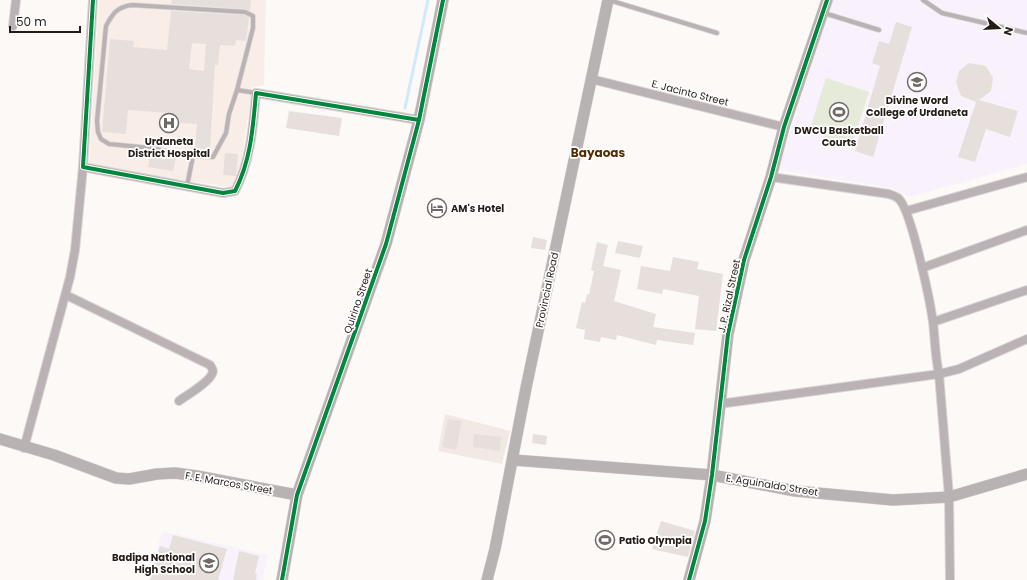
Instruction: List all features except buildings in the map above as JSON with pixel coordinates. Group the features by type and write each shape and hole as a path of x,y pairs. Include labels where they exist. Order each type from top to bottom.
{"street":[{"path":"13,26 16,0"},
{"path":"24,448 66,296 75,250 84,167 93,0"},
{"name":"Quirino Street","path":"282,580 297,495 386,244 419,120 443,0"},
{"name":"Provincial Road","path":"487,580 608,0"},
{"name":"J. P. Rizal Street","path":"689,580 705,520 712,476 728,334 744,260 771,177 784,127 827,0"},
{"name":"E. Jacinto Street","path":"591,79 784,127"},
{"path":"84,167 223,192 235,191 246,169 252,134 256,93 419,120"},
{"path":"771,177 889,194 897,197 906,211 922,268 933,322 936,359 940,374 949,497 951,560 950,580"},
{"path":"906,211 1027,177"},
{"path":"922,268 1027,230"},
{"path":"933,322 1027,290"},
{"path":"66,296 210,365 213,370 212,374 207,380 179,400"},
{"path":"719,404 940,374 958,369 1027,339"},
{"name":"F. E. Marcos Street","path":"0,439 24,448 54,455 116,478 129,479 158,474 175,473 297,495"},
{"name":"E. Aguinaldo Street","path":"513,460 712,476 795,491 868,499 892,500 949,497 1027,474"}],"lane":[{"path":"608,0 718,33"},
{"path":"923,0 942,14 1027,33"},
{"path":"132,5 250,13 253,16 253,28 237,90 229,114 226,133 213,157 192,156 150,148 109,144 101,139 98,132 97,121 106,26 112,14 118,8 132,5"},
{"path":"823,12 879,30"},
{"path":"237,90 256,93"},
{"path":"186,186 192,156"}],"shaded area":[{"name":"Urdaneta District Hospital","path":"99,0 266,0 264,85 252,87 240,173 236,184 231,187 147,175 89,164"},
{"name":"Divine Word College of Urdaneta","path":"833,0 1027,0 1027,164 909,197 892,188 778,170"},
{"path":"445,414 510,431 502,464 438,451"},
{"name":"Badipa National High School","path":"162,531 268,555 262,580 149,580"}],"green space":[{"name":"DWCU Basketball Courts","path":"826,78 869,92 852,145 809,132"}],"water":[{"name":"Patio Olympia","path":"600,535 606,539 614,537 616,539 615,544 596,544 594,541 596,537"}],"waterway":[{"path":"405,108 428,0"}],"cycle path":[{"path":"93,0 83,167 223,193 235,191 245,167 248,155 256,93 419,120"},
{"path":"282,580 297,495 386,244 419,120 443,0"},
{"path":"689,580 705,521 712,475 728,334 744,260 771,177 784,127 827,0"}],"place":[{"name":"Divine Word College of Urdaneta","path":"917,82"},
{"name":"DWCU Basketball Courts","path":"839,112"},
{"name":"Urdaneta District Hospital","path":"169,123"},
{"name":"AM's Hotel","path":"437,208"},
{"name":"Patio Olympia","path":"605,540"},
{"name":"Badipa National High School","path":"209,563"}],"district":[{"name":"Bayaoas","path":"598,152"}]}
